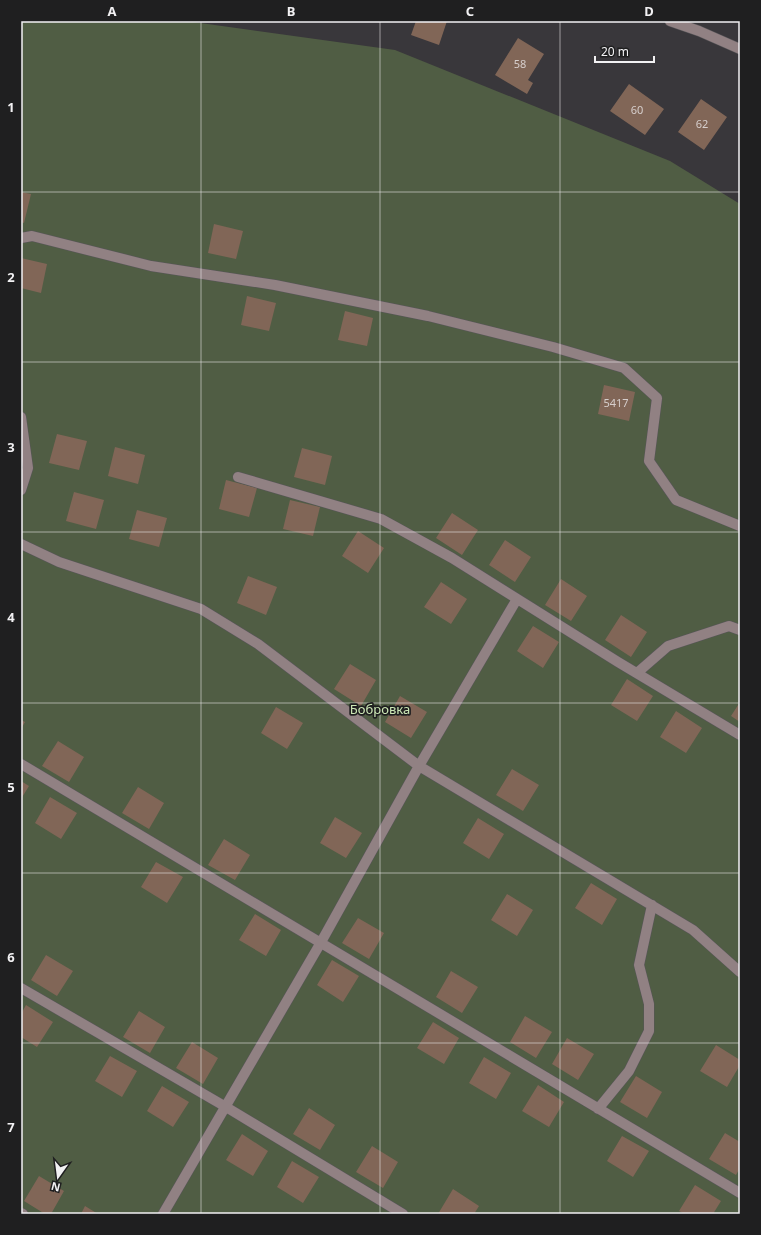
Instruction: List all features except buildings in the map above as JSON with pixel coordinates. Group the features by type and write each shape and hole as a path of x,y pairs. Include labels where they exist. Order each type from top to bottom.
{"street":[{"path":"670,21 699,31 740,49"},
{"path":"21,238 32,236 151,266 274,285 428,316 553,347 624,368 657,398 649,462 676,500 709,515 740,526"},
{"path":"21,417 28,468 21,490"},
{"path":"238,477 381,519 452,558 636,673 740,735"},
{"path":"21,544 59,562 201,609 258,644 419,766 693,930 740,972"},
{"path":"163,1214 320,944 419,766 517,599"},
{"path":"636,673 668,646 729,626 740,630"},
{"path":"21,764 320,944 740,1193"},
{"path":"598,1109 629,1071 649,1031 649,1004 639,965 652,905"},
{"path":"21,988 226,1107 403,1214"}],"green space":[{"name":"Бобровка","path":"21,21 186,21 395,50 670,161 740,204 740,1214 21,1214"}]}
